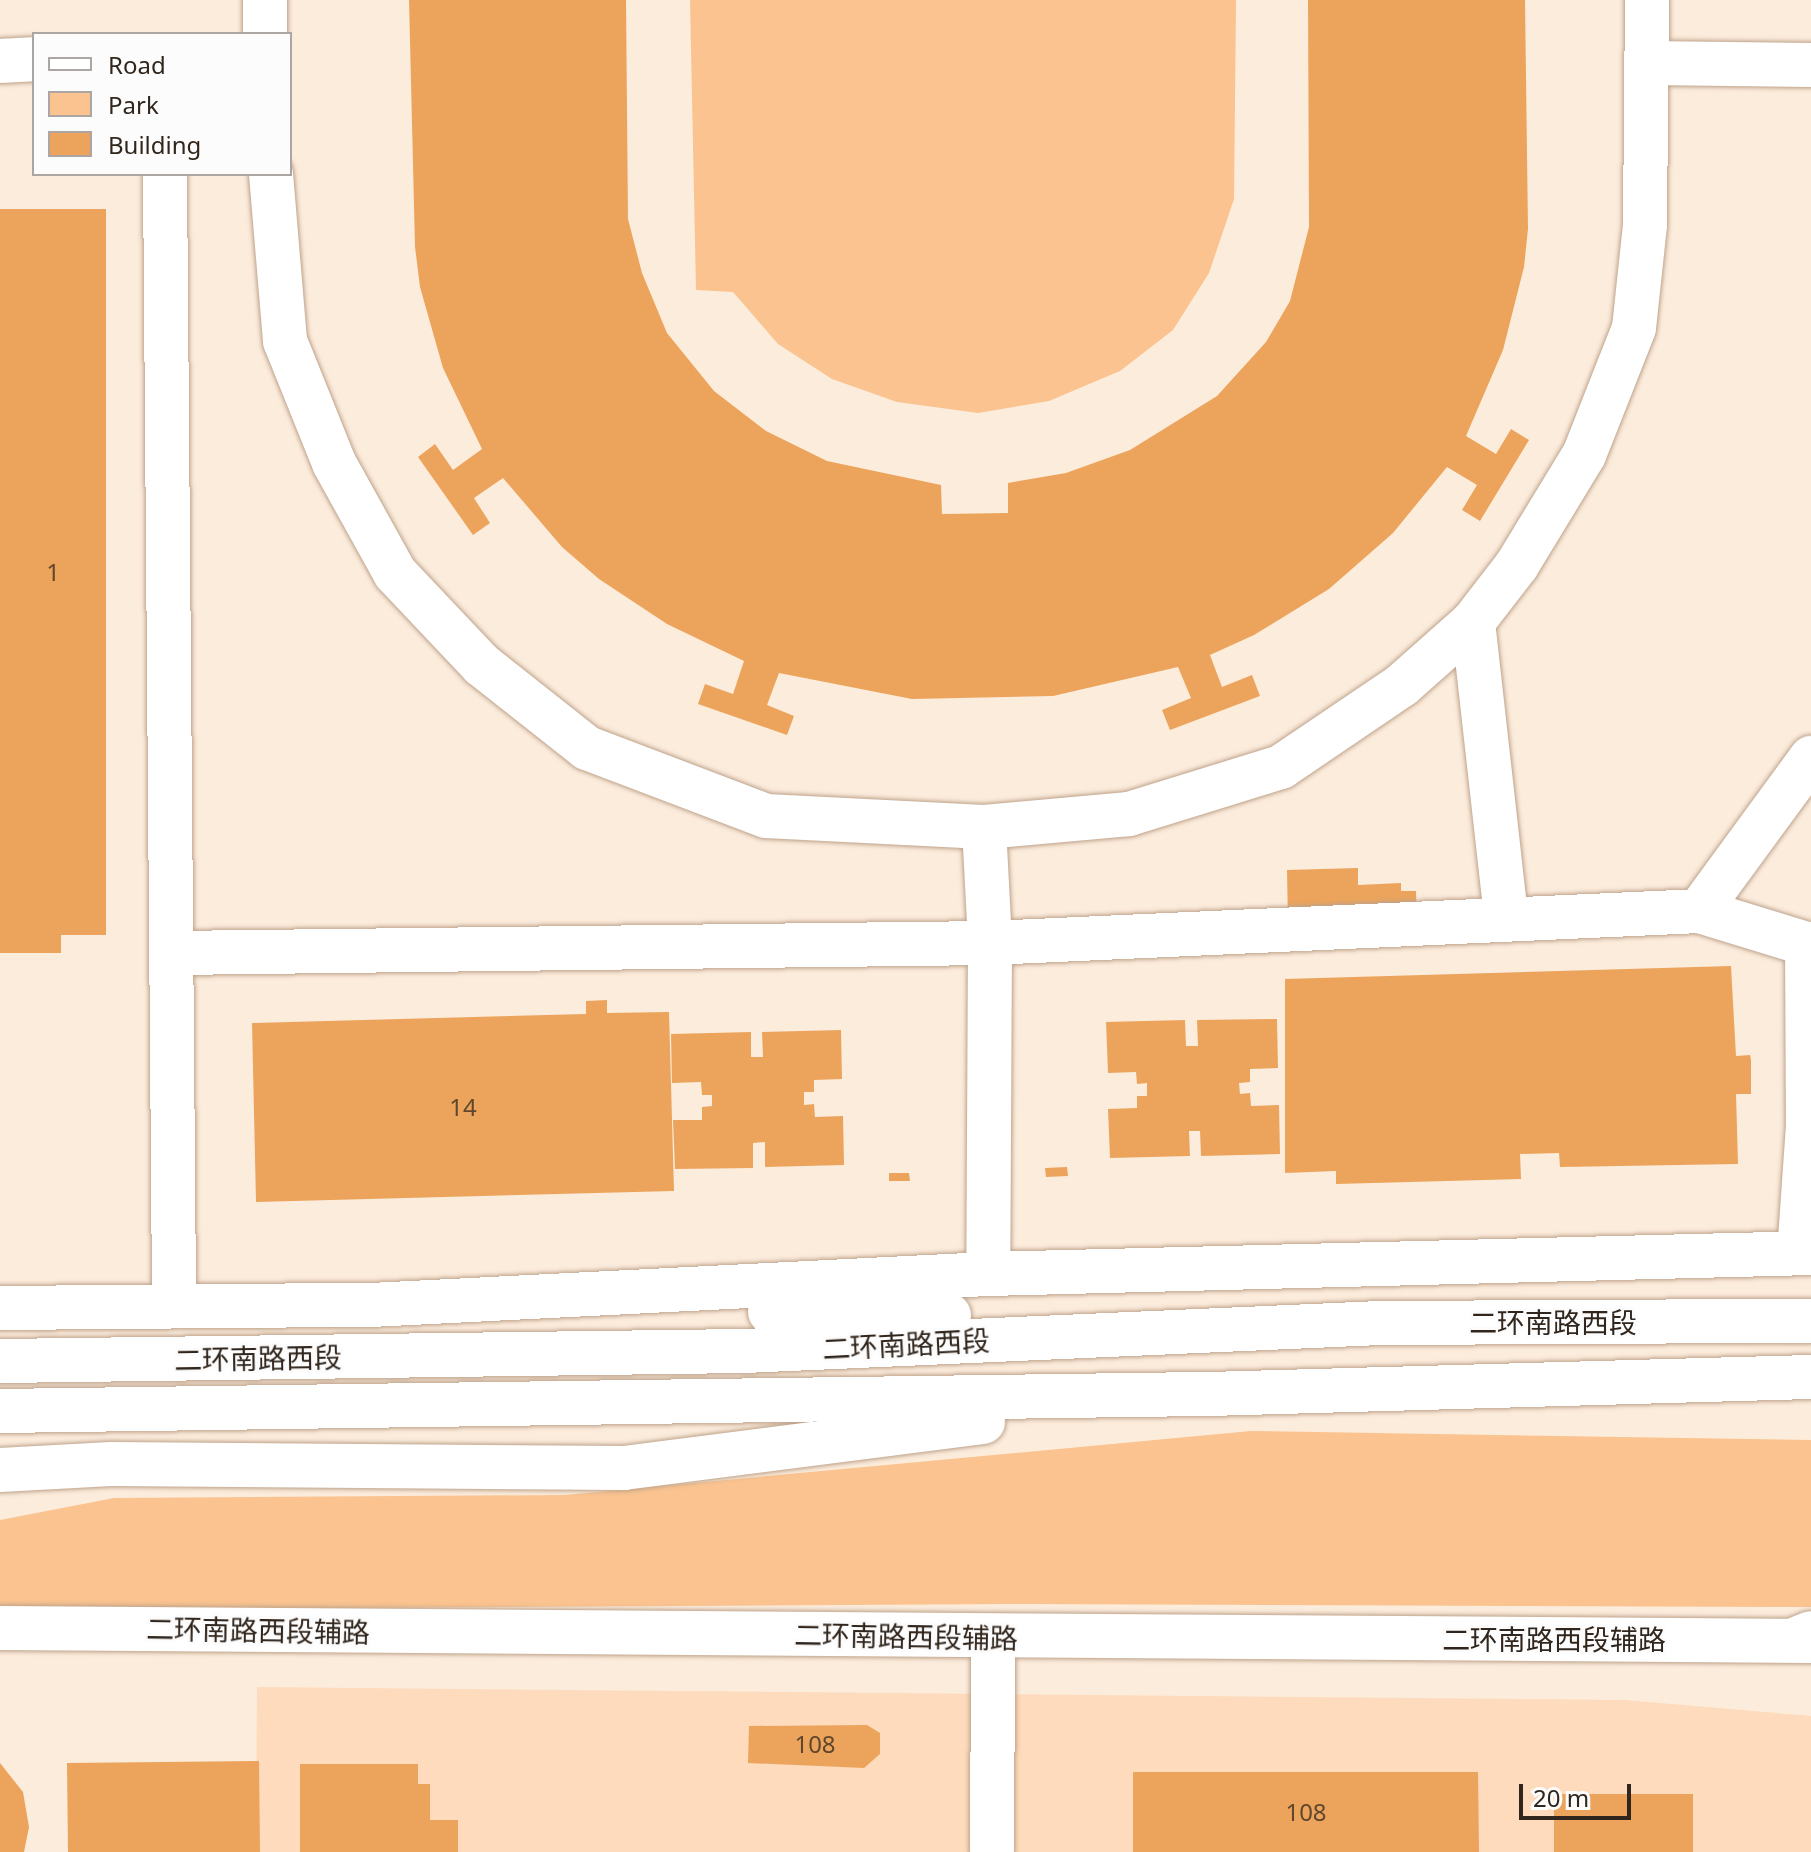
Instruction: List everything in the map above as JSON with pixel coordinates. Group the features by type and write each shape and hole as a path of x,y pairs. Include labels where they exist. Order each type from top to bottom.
{"main road":[{"path":"265,0 265,32"},
{"path":"271,176 285,341 334,463 395,573 482,665 587,748 766,816 984,827 1129,814 1281,767 1402,685 1473,622 1517,565 1584,455 1634,328 1645,225 1649,63 1647,0"},
{"path":"0,61 32,59"},
{"path":"1649,63 1811,65"},
{"path":"165,176 174,1306"},
{"path":"1473,622 1506,916"},
{"path":"1699,911 1811,758"},
{"path":"984,827 990,943 988,1274"},
{"path":"172,953 990,943 1506,916 1699,911 1807,944 1810,1124 1805,1253 988,1274 371,1305"},
{"path":"0,1308 371,1305 1380,1323"},
{"name":"二环南路西段","path":"0,1361 744,1351 1380,1323 1811,1321"},
{"path":"1763,1377 1811,1393"},
{"name":"二环南路西段","path":"0,1411 1209,1394 1811,1377"},
{"path":"0,1470 111,1464 624,1468 1209,1394"},
{"name":"二环南路西段辅路","path":"0,1628 993,1637 1805,1638"},
{"path":"992,1852 993,1637"}],"shaded area":[{"path":"257,1687 1624,1700 1811,1716 1811,1852 256,1852"}],"green space":[{"path":"690,0 1236,0 1234,199 1209,273 1173,330 1120,371 1049,401 978,413 897,402 832,379 778,344 733,292 696,290"},
{"path":"1251,1431 1811,1440 1811,1607 1016,1604 0,1610 0,1520 114,1498 565,1495"}],"building":[{"path":"409,0 626,0 628,219 642,273 667,333 714,391 766,431 827,461 941,485 942,514 1008,513 1008,483 1066,473 1130,450 1217,396 1266,342 1290,301 1309,227 1308,0 1525,0 1528,229 1524,267 1503,350 1466,436 1496,454 1511,429 1529,440 1480,521 1462,510 1477,485 1447,467 1393,533 1329,589 1254,635 1210,655 1222,687 1252,675 1260,696 1170,730 1162,710 1191,698 1178,667 1053,696 912,699 779,673 767,705 794,716 787,735 698,704 705,684 733,694 744,661 667,624 599,579 562,547 503,478 474,498 490,523 473,535 418,457 435,444 453,470 482,449 443,368 420,287 415,247"},
{"path":"0,209 106,209 106,935 61,935 61,953 0,953"},
{"path":"1358,868 1358,885 1401,883 1401,891 1416,891 1417,924 1288,926 1287,870"},
{"path":"1731,966 1736,1056 1750,1055 1751,1060 1751,1094 1736,1094 1738,1164 1560,1167 1559,1153 1520,1154 1521,1179 1336,1184 1336,1171 1285,1173 1285,979"},
{"path":"607,1000 607,1013 669,1012 674,1191 256,1202 252,1023 586,1014 586,1001"},
{"path":"1277,1019 1278,1068 1250,1069 1250,1082 1239,1083 1240,1094 1250,1093 1251,1106 1279,1105 1280,1154 1201,1156 1200,1131 1189,1131 1190,1156 1110,1158 1108,1109 1137,1108 1137,1096 1147,1096 1147,1083 1137,1084 1136,1072 1108,1073 1106,1022 1185,1020 1186,1046 1198,1046 1197,1020"},
{"path":"841,1030 842,1079 814,1080 814,1092 804,1092 804,1105 814,1104 815,1117 843,1116 844,1165 765,1167 765,1142 753,1143 753,1168 675,1169 673,1120 702,1120 702,1107 712,1106 712,1095 702,1095 701,1082 672,1083 671,1034 751,1032 751,1057 763,1057 762,1032"},
{"path":"1067,1167 1068,1176 1046,1177 1045,1168"},
{"path":"889,1173 909,1173 910,1181 889,1181"},
{"path":"867,1725 880,1733 880,1754 864,1768 748,1763 749,1726"},
{"path":"259,1761 260,1852 68,1852 67,1763"},
{"path":"0,1763 23,1792 29,1827 24,1852 0,1852"},
{"path":"300,1764 418,1764 418,1784 430,1784 430,1820 458,1820 458,1852 300,1852"},
{"path":"1133,1772 1478,1772 1479,1852 1133,1852"},
{"path":"1554,1794 1693,1794 1693,1852 1554,1852"}]}
